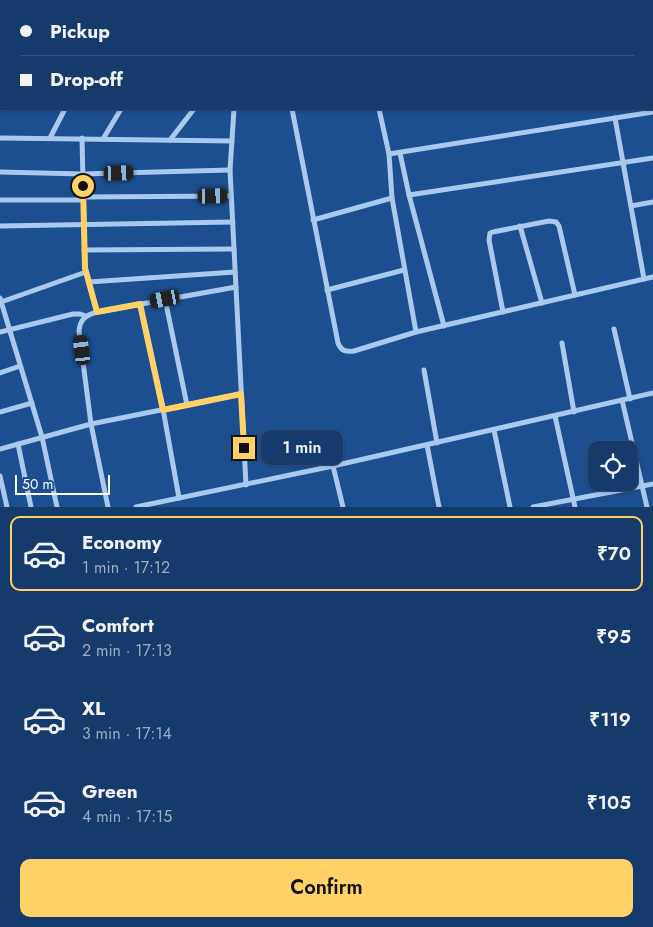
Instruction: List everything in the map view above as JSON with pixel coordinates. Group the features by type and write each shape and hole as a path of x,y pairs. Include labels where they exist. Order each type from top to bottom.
{"street":[{"path":"50,138 64,110"},
{"path":"104,139 119,110"},
{"path":"170,140 193,110"},
{"path":"234,110 230,170 246,485"},
{"path":"292,110 338,343 340,348 344,350 354,350 416,332 653,277"},
{"path":"379,110 389,154 392,198 416,332"},
{"path":"389,154 653,112"},
{"path":"615,118 644,279"},
{"path":"0,138 232,141"},
{"path":"82,138 84,250 86,272 97,312"},
{"path":"400,153 409,195 444,326"},
{"path":"409,195 653,158"},
{"path":"0,172 82,174 230,170"},
{"path":"0,200 232,196"},
{"path":"313,220 392,198"},
{"path":"631,206 653,202"},
{"path":"503,312 489,236 493,232 550,220 556,222 559,226 575,295"},
{"path":"0,226 233,222"},
{"path":"520,226 542,303"},
{"path":"84,250 234,249"},
{"path":"327,290 404,270"},
{"path":"57,507 42,437 1,300 86,272"},
{"path":"89,282 235,272"},
{"path":"108,507 92,424 79,331 80,324 86,316 97,312 236,286"},
{"path":"165,299 187,405"},
{"path":"140,304 163,410 179,498"},
{"path":"0,332 73,314 86,316"},
{"path":"614,329 630,399"},
{"path":"562,343 574,412"},
{"path":"0,373 20,366"},
{"path":"424,370 437,443"},
{"path":"136,507 333,466 653,393"},
{"path":"0,449 92,424 241,394"},
{"path":"622,400 646,507"},
{"path":"0,412 32,403"},
{"path":"555,416 574,507"},
{"path":"494,430 510,507"},
{"path":"18,444 31,507"},
{"path":"426,445 439,507"},
{"path":"333,466 343,507"},
{"path":"0,476 7,507"},
{"path":"533,507 653,484"},
{"path":"170,500 172,507"}],"route":[{"path":"83,186 85,268 97,312 140,304 163,410 241,394 244,448"}]}
